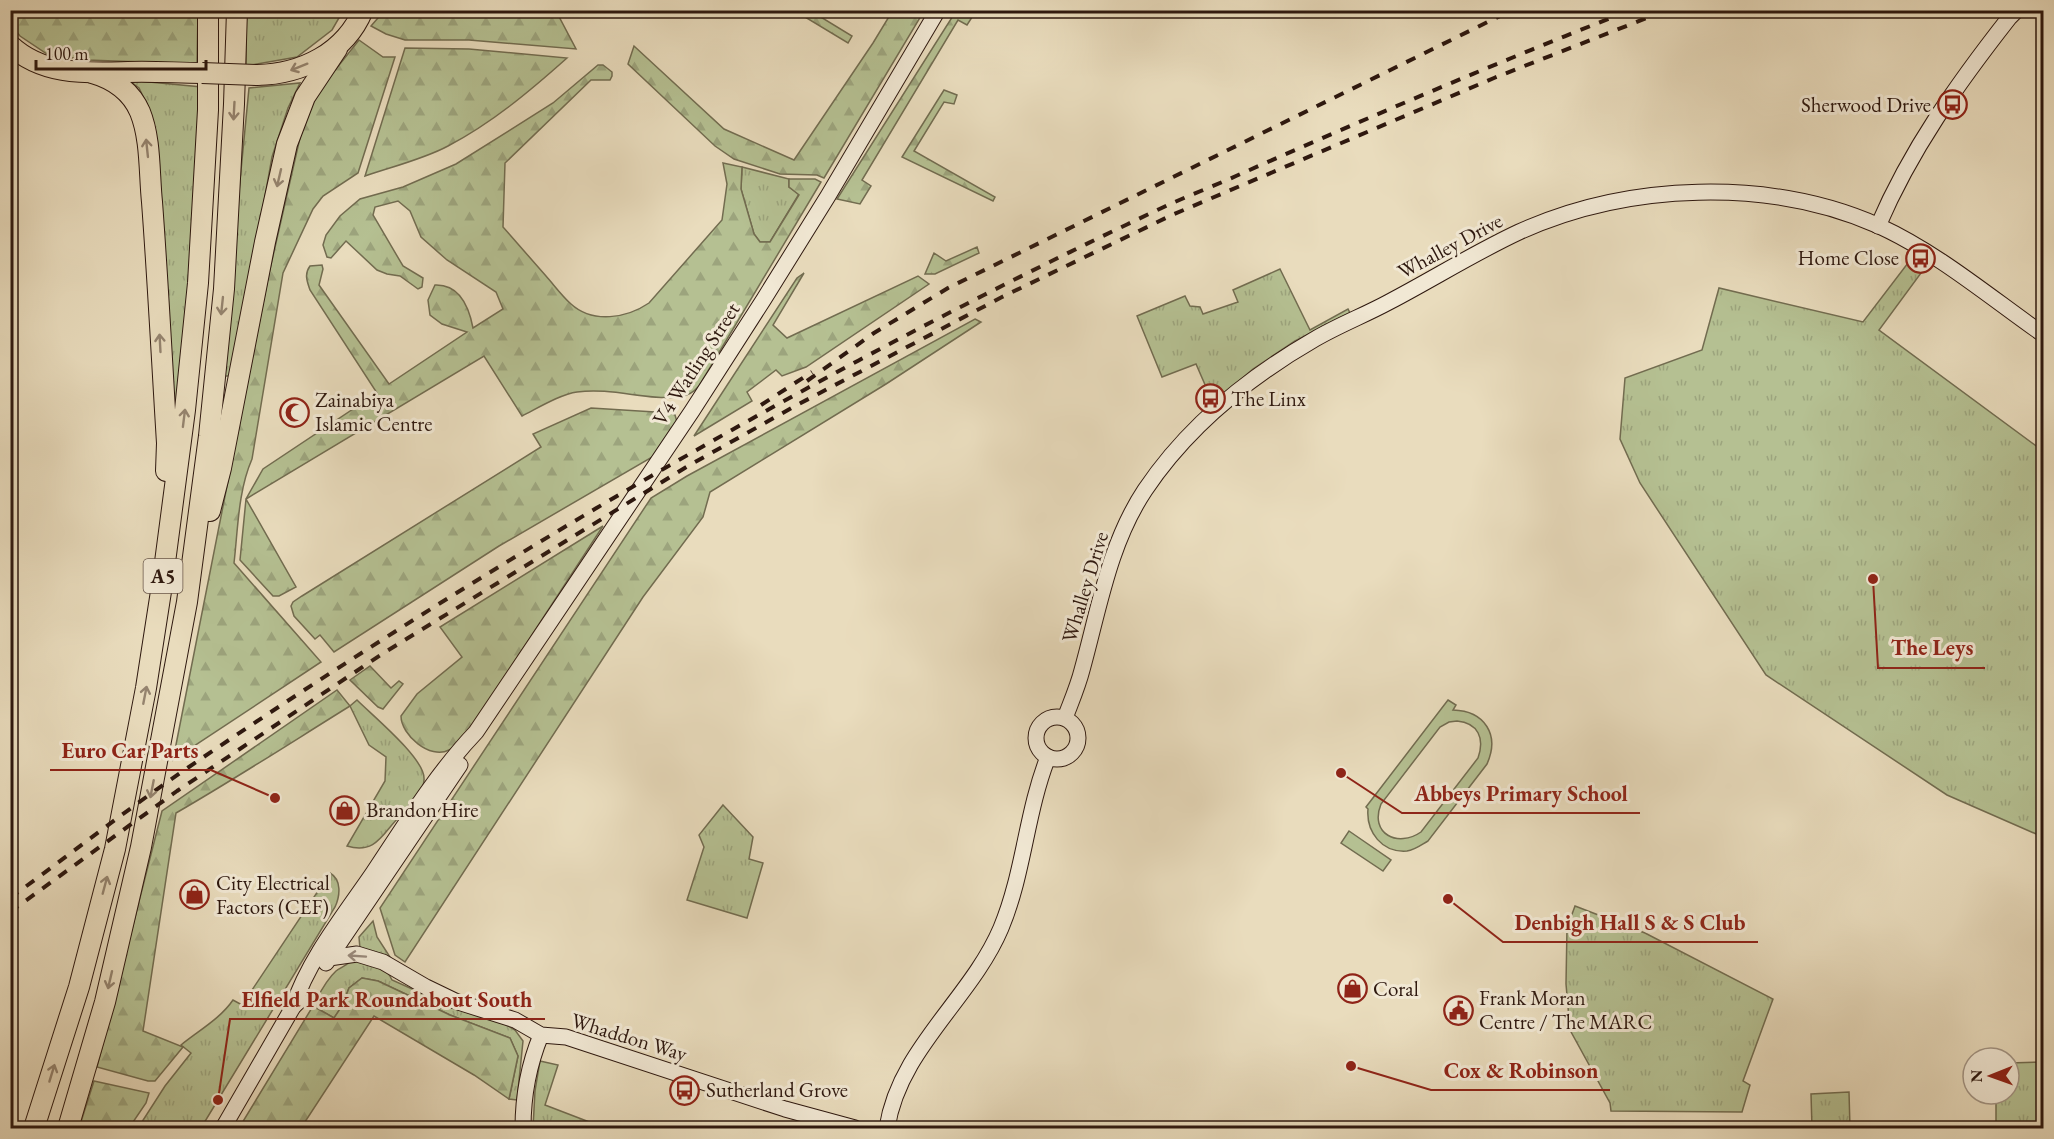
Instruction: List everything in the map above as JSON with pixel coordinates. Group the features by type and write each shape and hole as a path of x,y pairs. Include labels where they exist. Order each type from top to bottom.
{"highway":[{"name":"A5","path":"34,1128 79,987 115,849 146,688 185,410 198,283 208,110 208,10"},
{"name":"A5","path":"68,1128 105,1002 141,847 187,602 209,436 224,289 237,10"},
{"path":"187,602 221,468 265,242 287,144 305,98 363,12"},
{"path":"10,45 18,53 42,66"},
{"path":"10,65 42,66 92,73 271,75 294,69 337,49"},
{"path":"92,73 110,80 129,95 140,113 145,128 153,216 167,443 162,585"}],"street":[{"name":"V4 Watling Street","path":"293,1007 299,988 350,907 457,752 476,732 752,318 939,10"},
{"path":"1878,226 1906,166 1925,134 1968,71 2017,10"},
{"name":"Whalley Drive","path":"1065,718 1082,672 1101,592 1126,526 1144,493 1172,456 1204,421 1243,387 1318,338 1519,232 1604,204 1663,195 1723,192 1770,196 1823,207 1878,226 1928,253 2043,335"},
{"path":"1053,717 1065,718 1071,722 1078,735 1075,748 1066,757 1060,759 1048,757 1038,747 1035,740 1038,726 1053,717"},
{"name":"V4 Watling Street","path":"223,1128 293,1007 306,992 466,756 476,732"},
{"path":"887,1128 899,1087 923,1044 983,964 1001,929 1017,884 1030,812 1048,757"},
{"name":"Whaddon Way","path":"329,958 357,954 383,962 455,1001 515,1020 541,1035 566,1037 785,1109 855,1128"},
{"path":"522,1128 532,1058 541,1035"}],"green space":[{"path":"893,10 924,11 824,178 817,175 780,174 734,159 715,146 628,64 634,46 724,129 794,160"},
{"path":"10,11 198,11 197,64 87,60 47,54 20,36 11,25"},
{"path":"246,11 343,11 332,30 297,57 246,66"},
{"path":"384,11 556,11 576,49 469,40 405,40 371,26"},
{"path":"795,11 811,11 852,36 848,43"},
{"path":"956,11 976,11 967,25 958,20 862,180 871,186 860,204 837,199"},
{"path":"359,40 383,57 395,57 358,173 323,196 313,209 283,273 252,459 241,497 234,563 321,662 173,760 268,278 302,129 312,104 328,79"},
{"path":"405,48 469,49 567,58 510,106 464,137 429,155 365,176"},
{"path":"598,65 603,65 612,72 610,80 591,80 505,163 503,227 564,298 580,310 589,314 610,317 631,312 649,303 722,220 727,184 723,163 742,167 741,189 754,234 760,242 770,242 799,195 789,187 789,179 815,179 821,182 699,386 690,393 667,398 603,391 577,392 557,398 522,416 484,356 246,499 263,469 377,393 310,290 307,275 310,266 322,265 319,285 389,384 467,332 442,324 430,315 428,300 435,285 451,288 462,298 473,328 503,309 496,292 447,260 421,237 410,211 398,201 375,207 373,215 403,266 423,278 422,287 418,289 400,276 377,270 346,241 331,258 327,257 323,245 326,235 340,216 360,199 403,187 456,164 553,103"},
{"path":"128,80 202,87 180,418 173,419 150,111 139,88"},
{"path":"300,83 288,108 272,157 233,376 221,376 249,88"},
{"path":"944,90 957,95 954,104 944,102 914,151 995,197 993,201 902,157"},
{"path":"742,167 789,179 789,187 799,194 770,242 760,242 754,234 741,189"},
{"path":"977,247 979,253 935,274 925,274 934,253 946,261"},
{"path":"1911,259 1924,269 1879,330 2043,451 2043,837 1947,795 1766,675 1640,483 1620,439 1625,378 1702,350 1719,288 1863,322"},
{"path":"1280,269 1310,330 1348,309 1350,313 1295,341 1253,369 1213,403 1196,364 1162,377 1137,316 1185,296 1190,306 1200,307 1203,314 1238,302 1233,290"},
{"path":"804,273 773,325 787,338 918,276 929,284 806,367 782,376 776,370 747,392 752,401 694,436 797,278"},
{"path":"975,319 981,322 886,384 710,492 703,517 643,597 405,962 395,955 380,908 651,498 687,476"},
{"path":"591,408 671,413 675,415 677,422 654,456 499,546 334,652 320,635 315,639 294,616 291,606 293,602 541,447 533,434"},
{"path":"246,499 296,587 279,596 273,596 240,560"},
{"path":"603,526 470,730 449,750 441,752 425,749 411,738 402,723 401,716 417,694 462,657 440,627"},
{"path":"370,666 391,688 399,681 403,684 383,709 350,680"},
{"path":"337,690 350,706 176,813 143,1031 183,1047 155,1081 97,1067 162,811"},
{"path":"357,700 407,749 422,770 424,778 422,790 413,808 396,820 377,842 359,848 347,846 385,781 386,757 369,745 350,706"},
{"path":"1448,700 1456,705 1453,710 1474,715 1487,726 1492,743 1487,764 1428,841 1407,851 1390,849 1383,845 1373,833 1366,807","holes":["1449,722 1464,722 1475,728 1480,738 1478,758 1421,832 1403,839 1388,835 1379,823 1378,814 1381,804 1440,727"]},
{"path":"723,805 753,837 749,859 763,863 747,918 687,900 704,847 699,835"},
{"path":"1349,831 1391,860 1383,871 1341,843"},
{"path":"330,873 337,880 339,888 335,907 201,1128 138,1128 165,1086 191,1053 181,1045 215,1019 233,1000 242,1005"},
{"path":"1575,906 1645,933 1773,999 1743,1081 1750,1085 1742,1112 1611,1111 1610,1103 1570,1030 1566,984 1567,928"},
{"path":"373,921 377,937 390,957 360,949 359,937"},
{"path":"352,960 370,963 381,968 392,980 430,997 428,1003 441,1008 443,1001 505,1024 515,1030 523,1041 517,1100 509,1099 518,1056 510,1038 450,1015 378,981 362,978 349,988 334,1018 313,1006 332,975"},
{"path":"362,978 378,981 450,1015 510,1038 518,1056 509,1099 474,1075 374,1016 301,1128 239,1128 313,1006 334,1018 349,988"},
{"path":"540,1061 558,1065 545,1105 605,1128 533,1128 535,1091"},
{"path":"2043,1062 2043,1128 1996,1128 1996,1106 2021,1106 2021,1063"},
{"path":"94,1081 149,1093 146,1103 129,1128 79,1128"},
{"path":"1849,1092 1850,1128 1812,1128 1811,1094"}],"railway":[{"path":"807,381 874,333 948,288 1512,10"},
{"path":"10,898 183,771 421,615 664,468 788,399 913,331 1168,205 1433,91 1631,10"},
{"path":"10,912 177,791 382,654 688,466 797,405 1002,297 1172,215 1494,78 1667,10"},
{"path":"761,405 812,372"}],"place":[{"name":"Sherwood Drive","path":"1952,105"},
{"name":"Home Close","path":"1920,258"},
{"name":"The Linx","path":"1210,399"},
{"name":"Zainabiya Islamic Centre","path":"294,412"},
{"name":"The Leys","path":"1873,579"},
{"name":"Abbeys Primary School","path":"1341,773"},
{"name":"Euro Car Parts","path":"275,798"},
{"name":"Brandon Hire","path":"345,810"},
{"name":"City Electrical Factors (CEF)","path":"195,895"},
{"name":"Denbigh Hall S & S Club","path":"1448,899"},
{"name":"Coral","path":"1352,989"},
{"name":"Frank Moran Centre / The MARC","path":"1458,1010"},
{"name":"Cox & Robinson","path":"1351,1066"},
{"name":"Sutherland Grove","path":"685,1090"},
{"name":"Elfield Park Roundabout South","path":"218,1100"}]}
